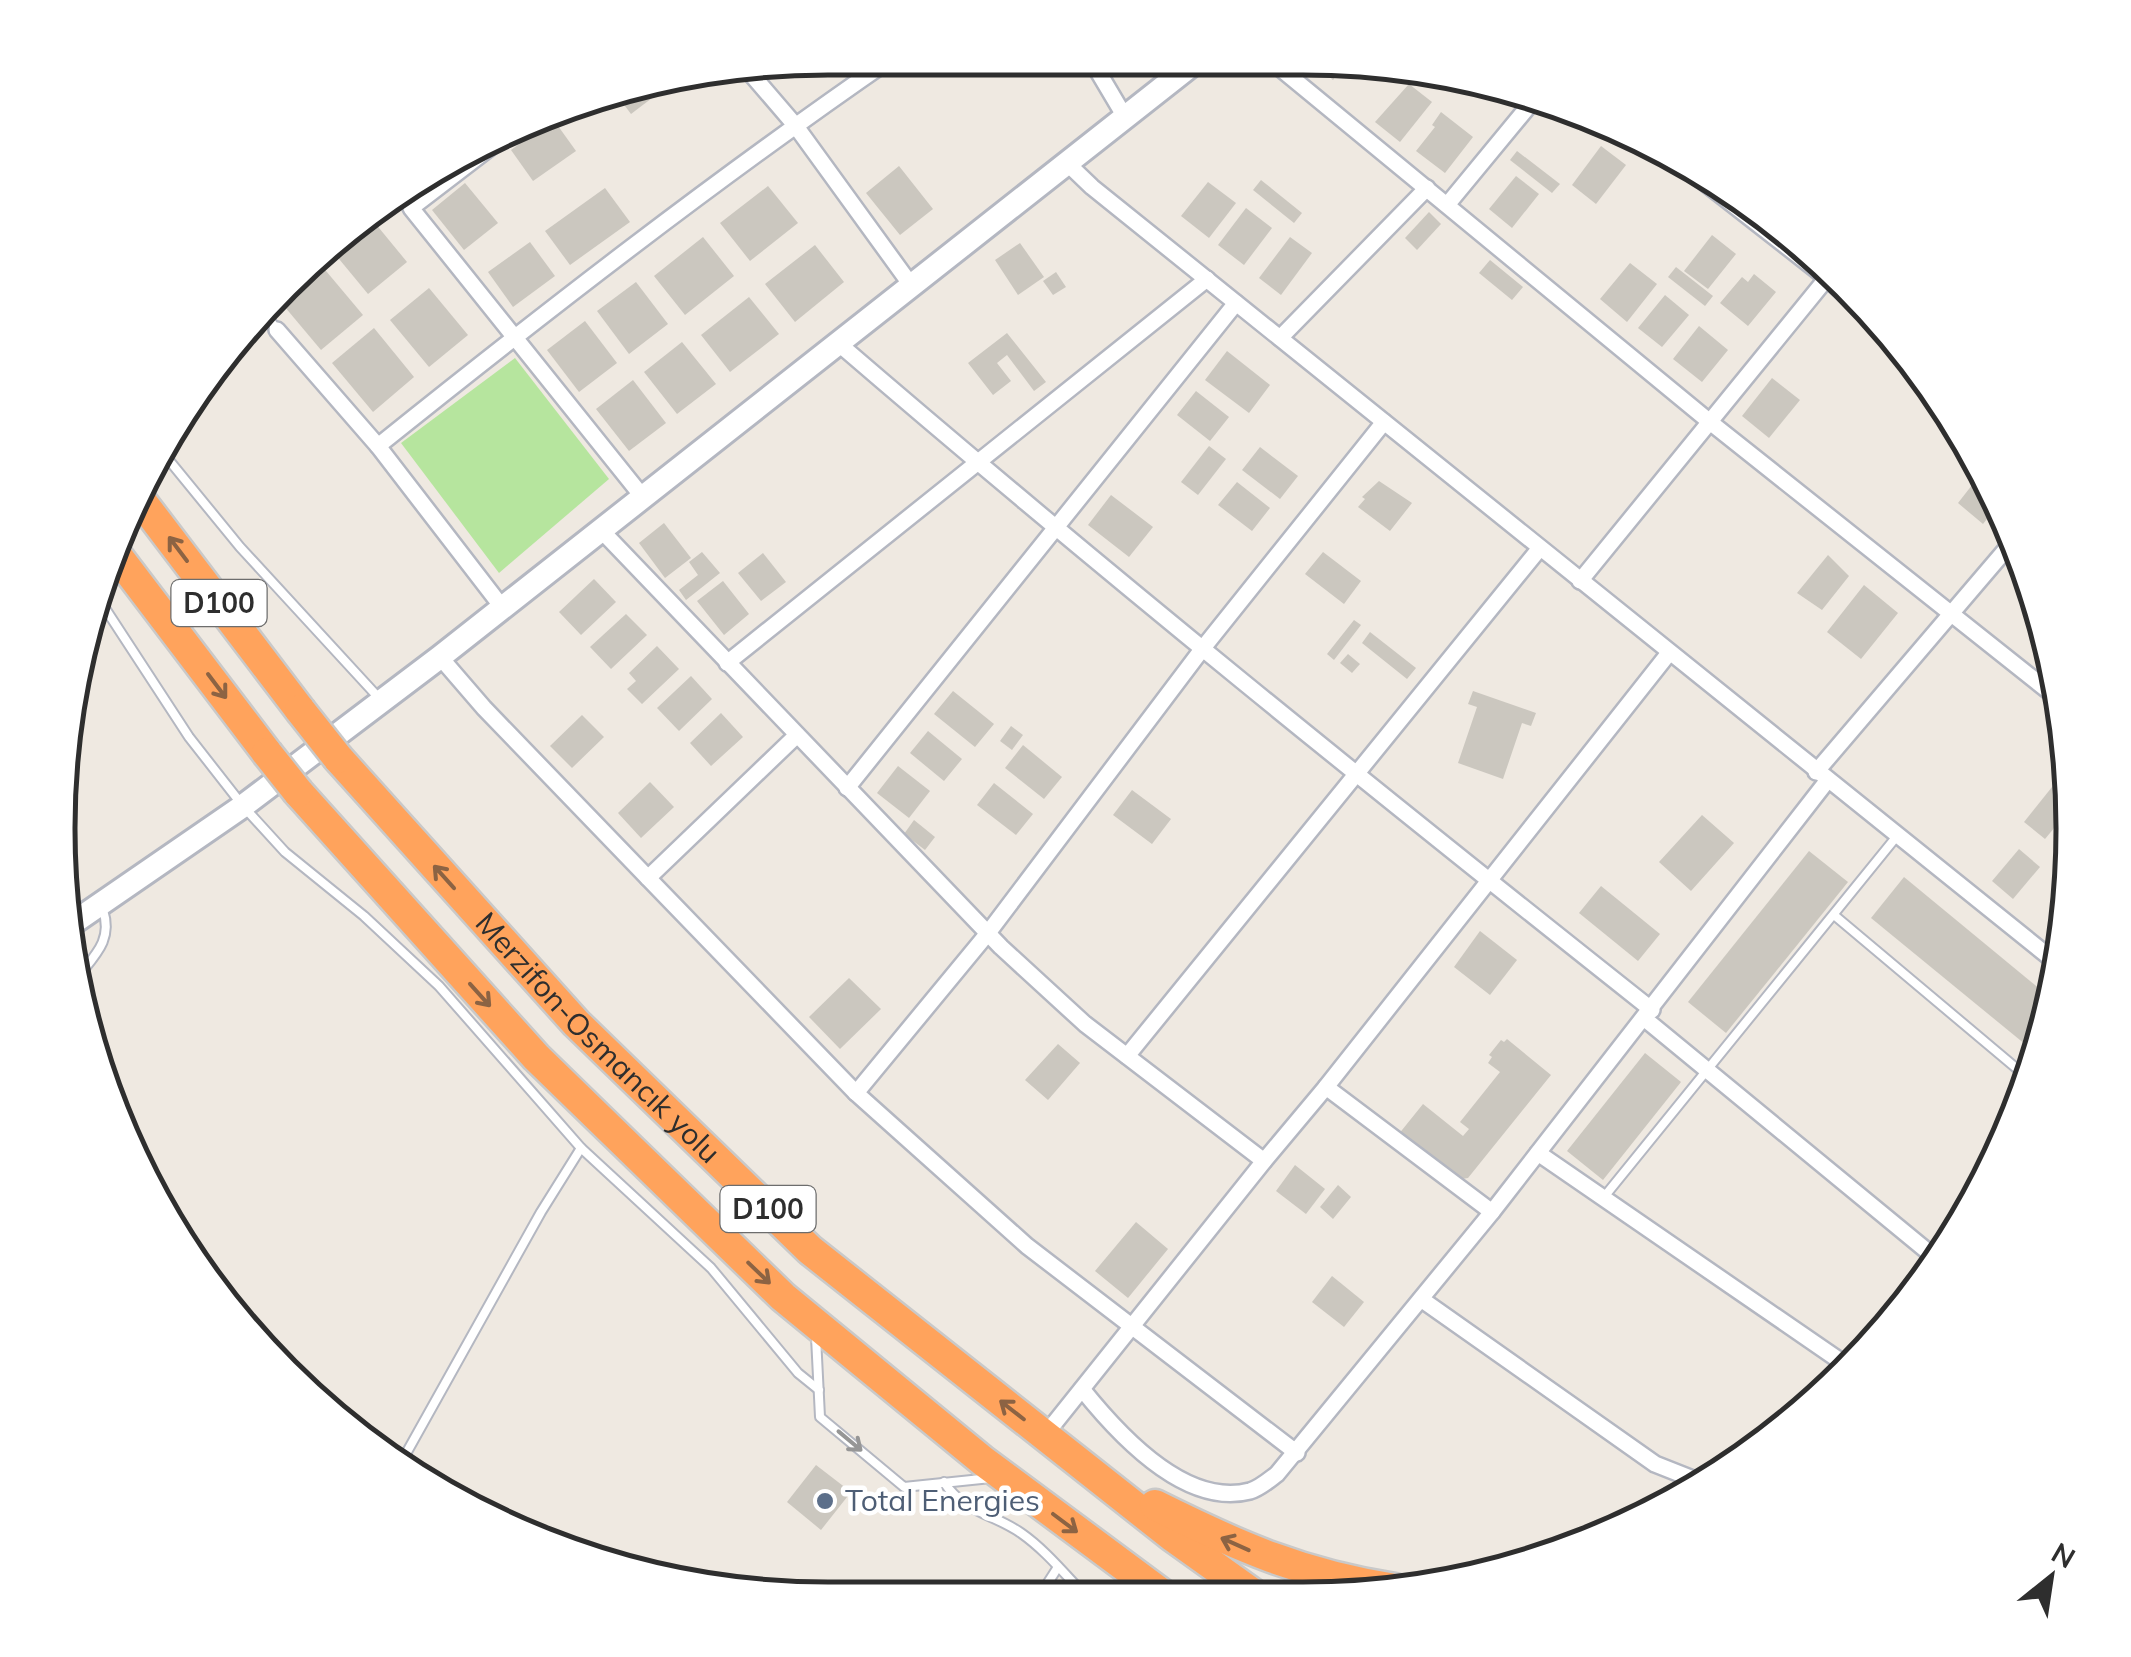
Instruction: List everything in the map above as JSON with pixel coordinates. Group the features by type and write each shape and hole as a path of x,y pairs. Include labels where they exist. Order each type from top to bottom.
{"highway":[{"name":"Merzifon-Osmancık yolu","path":"147,508 338,758 576,1023 796,1236 1093,1474 1237,1582"},
{"name":"Merzifon-Osmancık yolu","path":"123,564 298,792 536,1057 783,1296 1004,1477 1145,1582"},
{"path":"1093,1474 1234,1544 1291,1567 1343,1580"},
{"path":"1114,1560 1135,1582"}],"street":[{"path":"378,446 514,336 795,124 867,75"},
{"path":"1100,75 1125,117"},
{"path":"80,919 243,806 440,656 1179,75"},
{"path":"1288,75 1710,422 2043,686"},
{"path":"756,79 795,124 911,285"},
{"path":"1448,205 1526,109"},
{"path":"1067,163 2046,954"},
{"path":"457,173 411,208 642,496"},
{"path":"1280,338 1426,188"},
{"path":"727,664 1207,279"},
{"path":"1580,581 1822,284"},
{"path":"847,788 1236,303"},
{"path":"277,330 378,446 502,606"},
{"path":"838,342 1055,529 1488,880 1707,1070 1926,1251"},
{"path":"856,1093 988,933 1203,648 1384,422"},
{"path":"600,530 988,933 1085,1024 1264,1161"},
{"path":"1127,1056 1540,548"},
{"path":"1082,1388 1112,1427 1172,1474 1198,1488 1226,1494 1254,1490 1277,1474 1648,1015 1821,776 2004,552"},
{"path":"1045,1436 1669,653"},
{"path":"440,656 484,708 856,1093 1028,1246 1297,1453"},
{"path":"648,878 797,735"},
{"path":"1326,1088 1492,1212"},
{"path":"1538,1153 1837,1358"},
{"path":"1421,1299 1655,1464 1686,1476"}],"lane":[{"path":"271,322 277,330"},
{"path":"170,463 381,701"},
{"path":"108,611 188,737 285,852 364,916 439,986 581,1148 711,1268 798,1373 819,1390"},
{"path":"1604,1197 1897,836"},
{"path":"87,965 106,936 107,923 101,906"},
{"path":"1834,914 2017,1068"},
{"path":"407,1453 581,1148"},
{"path":"815,1323 820,1417 904,1486 1004,1477"},
{"path":"944,1482 967,1507 1018,1530 1073,1582"},
{"path":"1048,1582 1058,1567"}],"green space":[{"path":"515,358 609,479 499,573 401,443"}],"building":[{"path":"1409,84 1432,102 1400,142 1375,122"},
{"path":"656,95 631,114 623,104"},
{"path":"1441,112 1473,137 1445,173 1416,151 1435,127 1432,125"},
{"path":"558,125 576,151 533,181 511,150 527,138"},
{"path":"1601,146 1626,165 1596,204 1572,185"},
{"path":"1517,151 1560,184 1552,193 1510,160"},
{"path":"899,166 933,209 900,235 866,193"},
{"path":"1516,176 1539,194 1512,228 1489,209"},
{"path":"1261,180 1302,213 1294,223 1253,190"},
{"path":"1208,182 1236,203 1209,238 1181,216"},
{"path":"465,183 498,223 464,250 432,210"},
{"path":"768,186 798,223 750,261 720,223"},
{"path":"605,188 630,222 570,265 545,231"},
{"path":"1246,208 1272,228 1244,265 1218,245"},
{"path":"1429,212 1441,224 1417,250 1405,238"},
{"path":"377,226 407,262 368,294 338,257"},
{"path":"1712,235 1736,254 1708,289 1684,271"},
{"path":"703,237 734,276 685,315 654,276"},
{"path":"1290,237 1312,253 1281,295 1259,278"},
{"path":"530,242 555,276 513,307 488,272"},
{"path":"1020,243 1044,277 1018,295 995,260"},
{"path":"815,245 844,282 795,322 765,284"},
{"path":"1490,260 1523,287 1512,300 1479,273"},
{"path":"1630,263 1657,284 1627,322 1600,299"},
{"path":"1676,267 1713,296 1705,306 1668,277"},
{"path":"324,269 363,315 321,350 285,307"},
{"path":"1056,272 1066,287 1053,295 1043,281"},
{"path":"1754,274 1776,292 1748,326 1720,303 1742,277 1748,282"},
{"path":"636,282 668,324 629,354 597,311"},
{"path":"429,288 468,335 429,367 390,320"},
{"path":"1665,295 1689,315 1662,347 1638,328"},
{"path":"749,297 779,334 730,372 701,335"},
{"path":"585,321 617,363 579,392 547,350"},
{"path":"1699,326 1728,350 1702,382 1673,359"},
{"path":"374,328 414,377 373,412 332,363"},
{"path":"1007,333 1046,382 1034,391 1007,355 997,363 1011,381 993,395 968,363"},
{"path":"682,342 716,384 677,414 644,372"},
{"path":"1227,351 1270,385 1249,413 1205,380"},
{"path":"1772,378 1800,400 1769,438 1742,416"},
{"path":"633,380 666,423 629,451 596,409"},
{"path":"1196,391 1229,417 1210,441 1177,415"},
{"path":"1209,446 1226,459 1198,495 1181,482"},
{"path":"1260,447 1298,476 1280,499 1242,470"},
{"path":"1379,481 1412,503 1390,531 1358,507 1365,499 1362,497"},
{"path":"1237,482 1270,508 1252,531 1218,505"},
{"path":"1972,485 1988,517 1983,524 1958,503"},
{"path":"1111,495 1153,527 1129,557 1088,525"},
{"path":"664,523 691,558 665,578 639,543"},
{"path":"702,552 720,573 686,600 679,590 698,575 689,562"},
{"path":"1323,552 1361,581 1344,604 1305,574"},
{"path":"763,553 786,582 761,601 738,573"},
{"path":"1828,555 1849,576 1822,610 1797,593"},
{"path":"594,579 616,602 581,635 559,612"},
{"path":"723,581 749,614 724,635 697,601"},
{"path":"1864,585 1898,613 1861,659 1827,632"},
{"path":"626,614 647,635 611,669 590,647"},
{"path":"1354,620 1361,625 1334,660 1327,654"},
{"path":"1370,632 1416,668 1407,679 1362,643"},
{"path":"657,646 679,669 642,704 627,689 636,681 629,673"},
{"path":"1348,654 1360,664 1352,673 1340,663"},
{"path":"691,676 712,699 679,731 657,708"},
{"path":"953,691 994,724 975,747 934,714"},
{"path":"1473,691 1536,713 1531,726 1522,723 1503,779 1458,763 1477,707 1468,704"},
{"path":"721,713 743,737 711,766 690,743"},
{"path":"582,715 604,737 572,768 550,746"},
{"path":"1011,726 1023,735 1012,750 1000,741"},
{"path":"928,731 962,759 944,781 910,753"},
{"path":"1023,745 1062,777 1044,799 1005,768"},
{"path":"898,766 930,791 909,818 877,793"},
{"path":"650,782 674,807 641,838 618,813"},
{"path":"994,783 1033,814 1016,835 977,805"},
{"path":"2054,784 2056,826 2045,839 2024,822"},
{"path":"1132,790 1171,819 1152,844 1113,815"},
{"path":"1702,815 1734,843 1691,891 1659,862"},
{"path":"914,820 935,837 925,850 904,834"},
{"path":"2019,849 2040,867 2013,899 1992,881"},
{"path":"1809,851 1848,882 1726,1033 1688,1002"},
{"path":"1904,877 2039,988 2024,1044 1871,918"},
{"path":"1601,886 1660,934 1638,961 1579,913"},
{"path":"1480,931 1517,960 1490,995 1454,967"},
{"path":"849,978 881,1009 840,1049 809,1017"},
{"path":"1507,1039 1551,1075 1468,1178 1455,1180 1398,1135 1423,1104 1463,1136 1469,1129 1460,1122 1500,1072 1488,1063 1492,1057 1489,1055 1501,1040"},
{"path":"1058,1044 1080,1063 1048,1100 1025,1080"},
{"path":"1645,1053 1681,1082 1603,1180 1567,1151"},
{"path":"1295,1165 1325,1189 1306,1214 1276,1191"},
{"path":"1338,1185 1351,1197 1333,1219 1320,1207"},
{"path":"1136,1222 1168,1249 1128,1298 1095,1271"},
{"path":"1332,1276 1364,1302 1344,1327 1312,1302"},
{"path":"816,1465 851,1492 821,1530 787,1502"}],"place":[{"name":"Total Energies","path":"825,1501"}]}
